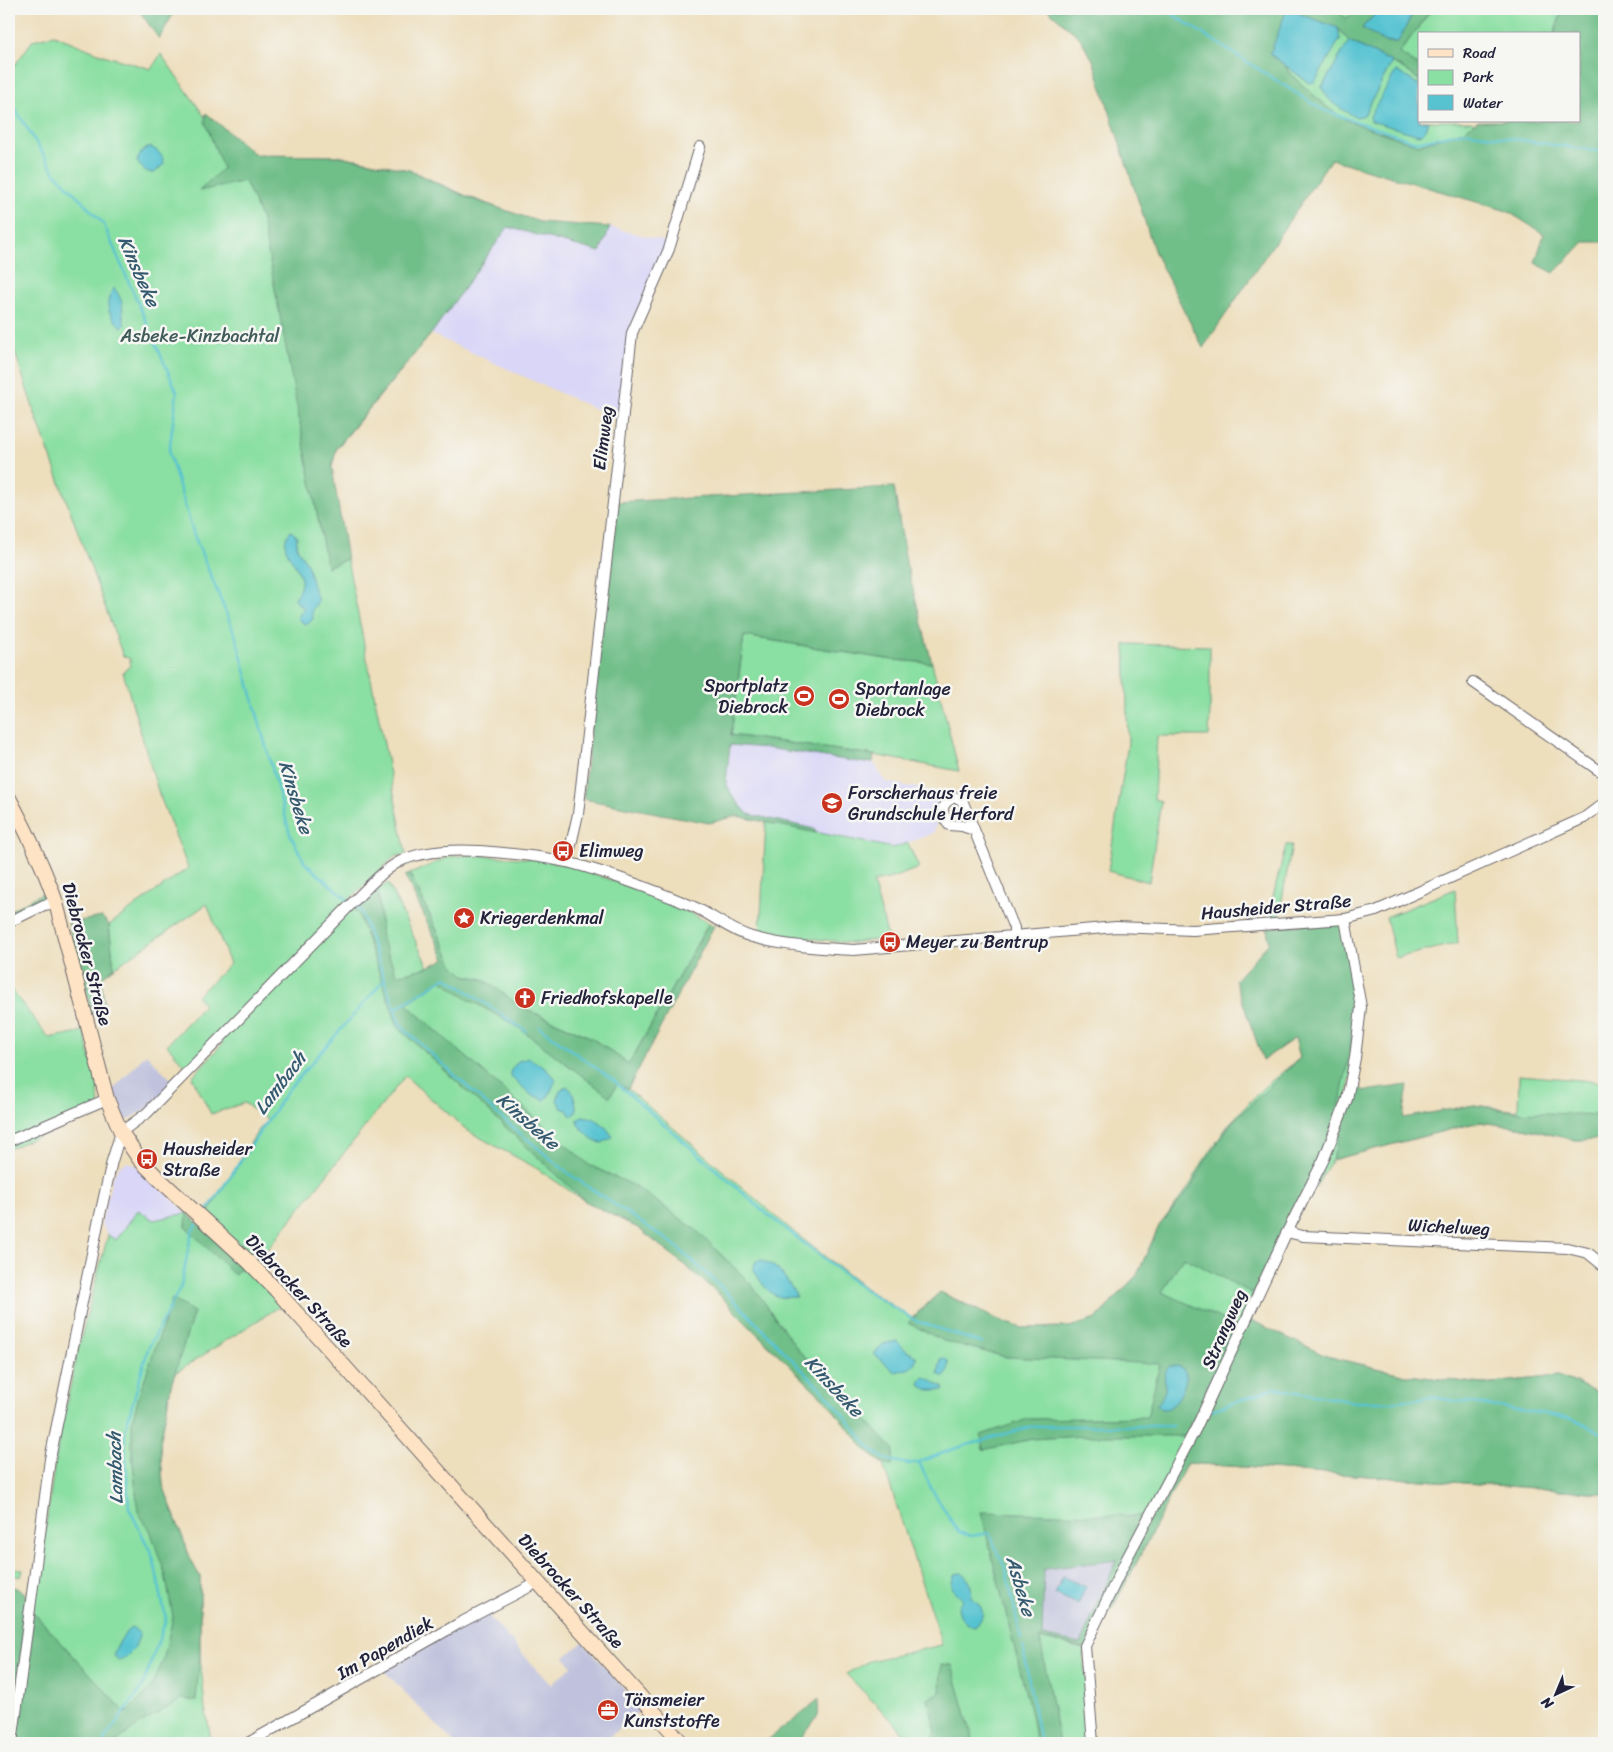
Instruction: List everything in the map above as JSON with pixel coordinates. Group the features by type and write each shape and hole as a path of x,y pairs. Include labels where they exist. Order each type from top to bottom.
{"main road":[{"name":"Diebrocker Straße","path":"9,798 37,854 56,903 107,1099 121,1132 131,1148 151,1171 276,1290 682,1743"}],"street":[{"name":"Elimweg","path":"567,862 578,814 632,333 668,249 700,147"},
{"path":"1473,682 1604,774"},
{"name":"Hausheider Straße","path":"121,1132 134,1124 160,1100 360,894 396,863 418,855 435,852 499,852 567,862 672,898 706,913 740,933 770,941 854,950 952,943 1116,927 1193,930 1345,919 1376,911 1584,818 1604,802"},
{"path":"974,830 1014,928 1014,936"},
{"path":"9,922 44,905 56,903"},
{"name":"Strangweg","path":"1093,1743 1085,1646 1131,1552 1196,1428 1287,1232 1324,1159 1346,1099 1355,1058 1361,1007 1345,919"},
{"path":"9,1141 107,1099"},
{"path":"12,1743 50,1459 98,1224 112,1161 121,1132"},
{"name":"Wichelweg","path":"1287,1232 1302,1236 1567,1248 1588,1254 1604,1266"},
{"name":"Im Papendiek","path":"248,1743 537,1581"}],"shaded area":[{"path":"508,227 599,252 610,227 668,242 631,325 619,420 431,334"},
{"name":"Forscherhaus freie Grundschule Herford","path":"730,745 767,748 865,763 873,762 886,782 942,793 934,833 893,848 722,813"},
{"path":"146,1054 174,1082 148,1108 123,1123 111,1092"},
{"path":"127,1162 134,1164 187,1213 154,1220 116,1241 108,1235 101,1224 112,1179 118,1167"},
{"path":"1118,1560 1080,1644 1042,1636 1043,1569"},
{"path":"486,1613 551,1685 572,1666 565,1657 583,1642 641,1709 603,1743 454,1743 383,1670"}],"green space":[{"path":"138,9 176,9 159,39"},
{"path":"1047,9 1335,9 1346,18 1362,9 1380,9 1362,28 1386,42 1397,42 1415,9 1432,9 1399,53 1418,65 1418,79 1401,67 1349,41 1338,28 1270,54 1286,66 1289,73 1328,108 1348,121 1418,145 1465,130 1476,122 1580,122 1580,32 1555,32 1563,9 1604,9 1604,242 1584,242 1554,273 1535,263 1544,234 1507,211 1331,159 1203,348 1155,253 1093,60 1080,38"},
{"path":"1335,9 1362,9 1346,18"},
{"path":"1432,9 1563,9 1555,32 1418,32 1418,65 1399,53"},
{"path":"1338,28 1349,41 1322,87 1364,115 1392,62 1418,79 1418,84 1396,71 1424,132 1428,122 1474,123 1465,130 1418,145 1348,121 1328,108 1289,73 1286,66 1309,83 1340,39"},
{"name":"Asbeke-Kinzbachtal","path":"54,35 103,55 151,69 161,54 235,160 340,156 409,170 469,197 515,214 431,334 314,476 333,564 347,559 406,854 394,857 349,900 361,911 400,1024 416,1013 405,1003 442,980 453,988 455,987 468,999 525,1029 613,1091 617,1084 628,1089 794,1232 865,1288 912,1318 940,1292 996,1319 1022,1328 1070,1327 1096,1319 1137,1275 1159,1226 1189,1187 1202,1163 1229,1124 1264,1087 1300,1058 1296,1038 1359,1021 1347,1099 1403,1119 1474,1105 1518,1111 1519,1075 1604,1082 1604,1139 1575,1140 1519,1127 1479,1122 1332,1160 1288,1232 1244,1318 1326,1356 1406,1375 1483,1384 1559,1376 1604,1395 1604,1493 1187,1463 1145,1516 1042,1568 1040,1638 1083,1649 1091,1743 896,1743 905,1734 846,1674 869,1661 942,1645 883,1464 868,1452 826,1401 720,1295 683,1263 638,1228 585,1201 536,1168 468,1131 405,1076 260,1259 248,1269 282,1305 175,1373 172,1382 160,1442 163,1485 191,1560 200,1577 200,1655 205,1708 212,1743 15,1743 23,1685 9,1682 33,1612 57,1448 79,1345 108,1235 116,1240 138,1210 154,1220 187,1213 186,1227 195,1235 257,1132 268,1120 244,1103 211,1114 192,1077 223,1043 222,1041 186,1067 167,1045 204,1005 197,996 230,964 207,904 114,968 109,925 188,868 158,791 123,672 130,666 130,659 123,656 35,414 9,334 9,54 15,65 33,40"},
{"path":"206,113 256,155 340,156 409,170 469,198 540,222 610,227 600,252 508,227 431,334 337,447 332,467 347,559 327,567 262,220 245,181 199,191 223,168 205,122"},
{"path":"894,487 906,562 932,663 893,660 744,636 731,735 874,755 873,762 865,763 767,748 730,745 726,782 732,796 748,814 814,829 816,833 737,816 709,823 583,799 615,502"},
{"name":"Sportanlage Diebrock","path":"744,636 893,660 932,663 959,771 874,755 731,735"},
{"path":"1125,644 1210,646 1209,736 1157,736 1154,799 1161,801 1149,882 1108,871 1128,743"},
{"path":"766,822 893,848 908,843 919,868 892,878 873,882 888,938 851,943 760,933"},
{"path":"1286,845 1292,845 1279,916 1268,916"},
{"path":"469,855 539,859 573,866 667,901 709,923 629,1064 590,1037 519,1006 482,979 464,975 453,964 410,874 448,857"},
{"path":"410,874 453,964 464,975 482,979 519,1006 590,1037 629,1064 709,923 714,926 628,1089 617,1084 610,1097 518,1027 468,999 442,980 406,1004 589,1165 635,1186 695,1229 751,1284 799,1351 821,1371 894,1450 892,1466 883,1464 868,1452 826,1401 720,1295 638,1228 585,1201 398,1027 358,913 352,909 378,889 382,940 397,975 428,967 445,959 405,876"},
{"path":"388,883 428,967 397,976 382,940 378,889"},
{"path":"1455,889 1458,943 1396,958 1386,917"},
{"path":"46,891 50,901 9,918 9,911"},
{"path":"102,917 109,925 114,968 101,978 105,1009 92,1015 68,923"},
{"path":"1343,921 1357,1010 1341,1099 1321,1158 1255,1295 1183,1257 1162,1292 1244,1329 1249,1319 1326,1356 1406,1375 1483,1384 1559,1376 1604,1395 1604,1493 1187,1463 1092,1646 1087,1649 1040,1638 1059,1743 1036,1743 1032,1719 981,1512 1145,1516 1188,1436 1085,1436 1032,1439 983,1450 981,1435 1028,1419 1147,1417 1160,1364 1006,1357 944,1341 908,1323 940,1292 996,1319 1022,1328 1070,1327 1096,1319 1137,1275 1159,1226 1190,1189 1204,1163 1232,1122 1300,1058 1295,1038 1263,1060 1235,980 1269,943 1267,928","holes":["1117,1560 1080,1644 1042,1636 1044,1569"]},
{"path":"9,987 49,1038 84,1031 98,1088 99,1109 9,1149"},
{"path":"1355,1085 1365,1091 1408,1085 1403,1118 1474,1105 1519,1112 1604,1115 1604,1139 1575,1140 1519,1127 1479,1122 1332,1160"},
{"path":"187,1213 244,1265 234,1275 186,1227"},
{"path":"172,1299 194,1312 172,1382 160,1442 163,1485 191,1560 200,1577 200,1655 196,1701 182,1699 137,1726 115,1743 15,1743 33,1612 126,1713 151,1688 163,1661 173,1617 165,1574 150,1530 138,1512 132,1455 132,1422 140,1392"},
{"path":"9,1567 23,1570 21,1577 9,1575"},
{"path":"9,1585 23,1591 27,1599 17,1684 9,1682"},
{"path":"941,1664 952,1665 974,1743 926,1743 936,1733 928,1699 940,1692"},
{"path":"819,1699 818,1716 801,1738 800,1743 764,1743"}],"water":[{"path":"1287,9 1338,28 1340,39 1315,82 1309,83 1270,54"},
{"path":"1380,9 1415,9 1398,42 1386,42 1362,28"},
{"path":"1349,41 1392,62 1364,115 1357,117 1332,102 1322,87"},
{"path":"1396,71 1418,84 1418,122 1428,122 1424,132 1419,135 1371,121 1370,116"},
{"path":"151,147 160,154 164,164 154,173 146,171 137,162 142,152"},
{"path":"114,288 122,303 125,325 121,327 110,313 108,304"},
{"path":"291,531 297,536 297,547 308,565 318,601 312,610 313,619 308,624 303,623 297,618 304,608 295,599 301,586 300,577 285,544 286,538"},
{"path":"529,1058 545,1068 556,1080 545,1100 531,1095 511,1076 510,1072 518,1061"},
{"path":"567,1086 572,1092 576,1106 576,1112 571,1116 567,1110 561,1108 557,1100 560,1091"},
{"path":"582,1116 600,1122 613,1137 602,1143 594,1141 578,1125 578,1119"},
{"path":"762,1260 779,1271 797,1297 776,1296 768,1290 753,1268 756,1261"},
{"path":"897,1341 903,1348 917,1357 915,1364 908,1369 895,1372 874,1354 883,1344"},
{"path":"945,1358 948,1361 948,1368 947,1374 944,1377 938,1374 941,1359"},
{"path":"1170,1366 1180,1367 1185,1371 1185,1382 1180,1395 1173,1405 1161,1409 1157,1405 1164,1392 1165,1374"},
{"path":"924,1377 942,1386 944,1390 927,1390 921,1386 920,1381"},
{"path":"962,1573 970,1584 971,1597 979,1604 982,1612 981,1619 974,1627 967,1624 961,1617 958,1607 963,1600 952,1586 955,1574"},
{"path":"1063,1577 1086,1587 1078,1604 1055,1594"},
{"path":"132,1627 140,1634 134,1649 124,1659 118,1660 114,1655 116,1648 124,1635"}],"waterway":[{"path":"1164,9 1323,110 1416,142 1464,132 1604,152"},
{"name":"Kinsbeke","path":"9,99 55,173 103,223 177,392 169,453 194,535 236,637 290,834 305,863 349,901"},
{"name":"Kinsbeke","path":"354,904 361,911 400,1025 496,1113 569,1174 672,1243 717,1283 828,1396 873,1451 885,1459 908,1464 919,1462 954,1449 1033,1426 1173,1426"},
{"path":"395,1009 446,977 526,1031"},
{"name":"Lambach","path":"207,1211 288,1090 385,979"},
{"path":"539,1027 613,1080 768,1215 862,1288 916,1321 981,1343"},
{"name":"Lambach","path":"126,1709 142,1688 166,1619 153,1557 129,1508 124,1434 148,1349 181,1286 192,1231 197,1224"},
{"path":"1209,1411 1275,1388 1354,1402 1390,1402 1431,1397 1571,1418 1604,1434"},
{"name":"Asbeke","path":"919,1462 931,1488 958,1532 972,1536 989,1533 1006,1570 1021,1639"},
{"name":"Asbeke","path":"1023,1647 1040,1743"},
{"name":"Lambach","path":"103,1743 125,1711"}],"place":[{"name":"Sportplatz Diebrock","path":"804,696"},
{"name":"Sportanlage Diebrock","path":"839,699"},
{"name":"Forscherhaus freie Grundschule Herford","path":"832,803"},
{"name":"Elimweg","path":"563,851"},
{"name":"Kriegerdenkmal","path":"464,918"},
{"name":"Meyer zu Bentrup","path":"890,942"},
{"name":"Friedhofskapelle","path":"525,998"},
{"name":"Hausheider Straße","path":"147,1159"},
{"name":"Tönsmeier Kunststoffe","path":"608,1710"}]}
